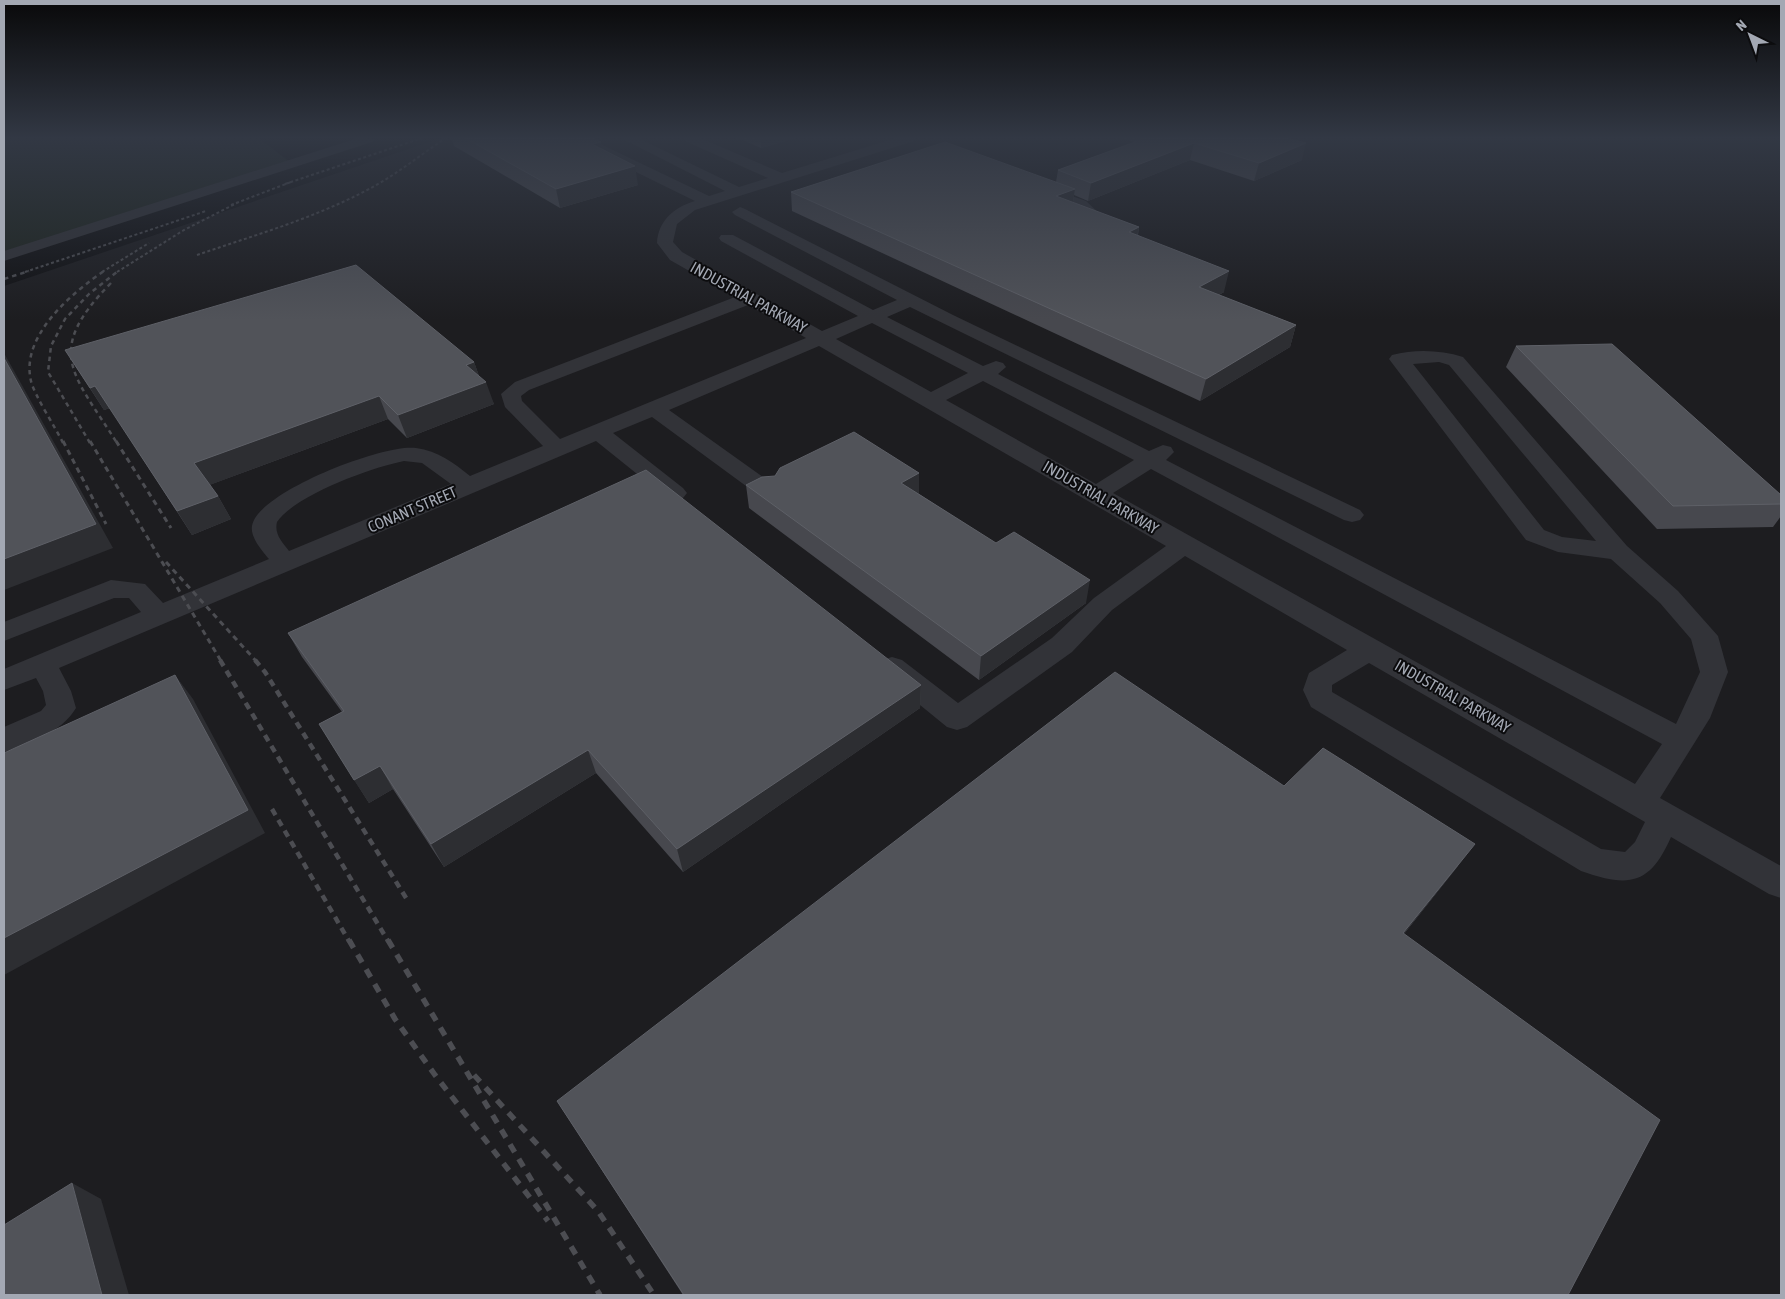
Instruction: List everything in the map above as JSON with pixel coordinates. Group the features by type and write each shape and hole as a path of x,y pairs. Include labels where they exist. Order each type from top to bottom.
{"street":[{"path":"4,256 180,199"},
{"path":"702,199 707,201"},
{"path":"732,199 912,300 1188,437 1352,515"},
{"name":"INDUSTRIAL PARKWAY","path":"744,199 738,202 707,201 690,207 673,219 666,229 665,243 676,256 1781,882"},
{"path":"1066,199 1081,204 1094,216"},
{"path":"727,238 873,317 1150,460 1680,740"},
{"path":"557,448 512,403 511,394 522,386 750,298"},
{"name":"CONANT STREET","path":"4,680 912,300"},
{"path":"930,400 1021,355"},
{"path":"1370,649 1320,680 1317,690 1321,699 1593,861 1610,867 1629,868 1645,857 1652,809 1680,740 1695,718 1714,672 1704,636 1669,598 1618,552 1456,361 1440,356 1399,359 1535,535 1558,544 1618,552"},
{"path":"653,408 769,492"},
{"path":"597,431 697,511"},
{"path":"1096,494 1188,437"},
{"path":"285,562 264,532 264,524 280,506 304,492 380,460 410,453 434,460 467,486"},
{"path":"872,651 957,719 1062,645 1103,604 1185,544"},
{"path":"4,632 111,589 136,590 159,615"},
{"path":"4,740 51,719 61,708 57,691 43,664"}],"shaded area":[{"path":"4,199 171,199 4,252"},
{"path":"262,199 1781,199 1781,1295 4,1295 4,286"}],"building":[{"path":"806,199 1063,199 1139,227 1129,232 1229,271 1199,287 1296,325 1206,379"},
{"path":"356,265 474,362 466,365 486,382 398,415 379,396 194,463 218,496 177,511 95,386 90,388 65,350"},
{"path":"1612,344 1781,495 1781,504 1673,506 1516,346"},
{"path":"4,358 96,524 4,559"},
{"path":"854,432 919,473 901,483 996,543 1014,532 1090,580 981,656 746,485 762,477 775,476 780,468"},
{"path":"646,470 921,685 677,849 588,750 431,844 380,766 354,780 319,724 344,711 288,633"},
{"path":"1115,672 1284,786 1323,748 1475,844 1403,933 1660,1120 1568,1295 684,1295 557,1101"},
{"path":"175,675 248,810 4,938 4,753"},
{"path":"72,1183 102,1295 4,1295 4,1225"}],"railway":[{"path":"231,205 248,199"},
{"path":"197,255 328,209 349,199"},
{"path":"117,272 184,230 237,203"},
{"path":"25,272 206,211"},
{"path":"102,272 149,243"},
{"path":"4,279 29,271"},
{"path":"63,443 36,394 31,381 30,364 33,348 51,317 78,291 104,271"},
{"path":"90,443 48,372 51,346 65,319 89,294 118,271"},
{"path":"111,283 90,307 77,327 71,345 72,363 78,380 117,443"},
{"path":"63,441 106,524"},
{"path":"90,441 221,661"},
{"path":"116,441 171,528"},
{"path":"166,562 256,661"},
{"path":"220,660 388,941"},
{"path":"255,660 265,672 408,901"},
{"path":"272,809 349,941"},
{"path":"349,940 395,1019 435,1075 548,1221"},
{"path":"388,940 600,1295"},
{"path":"474,1075 598,1211 654,1295"}]}
